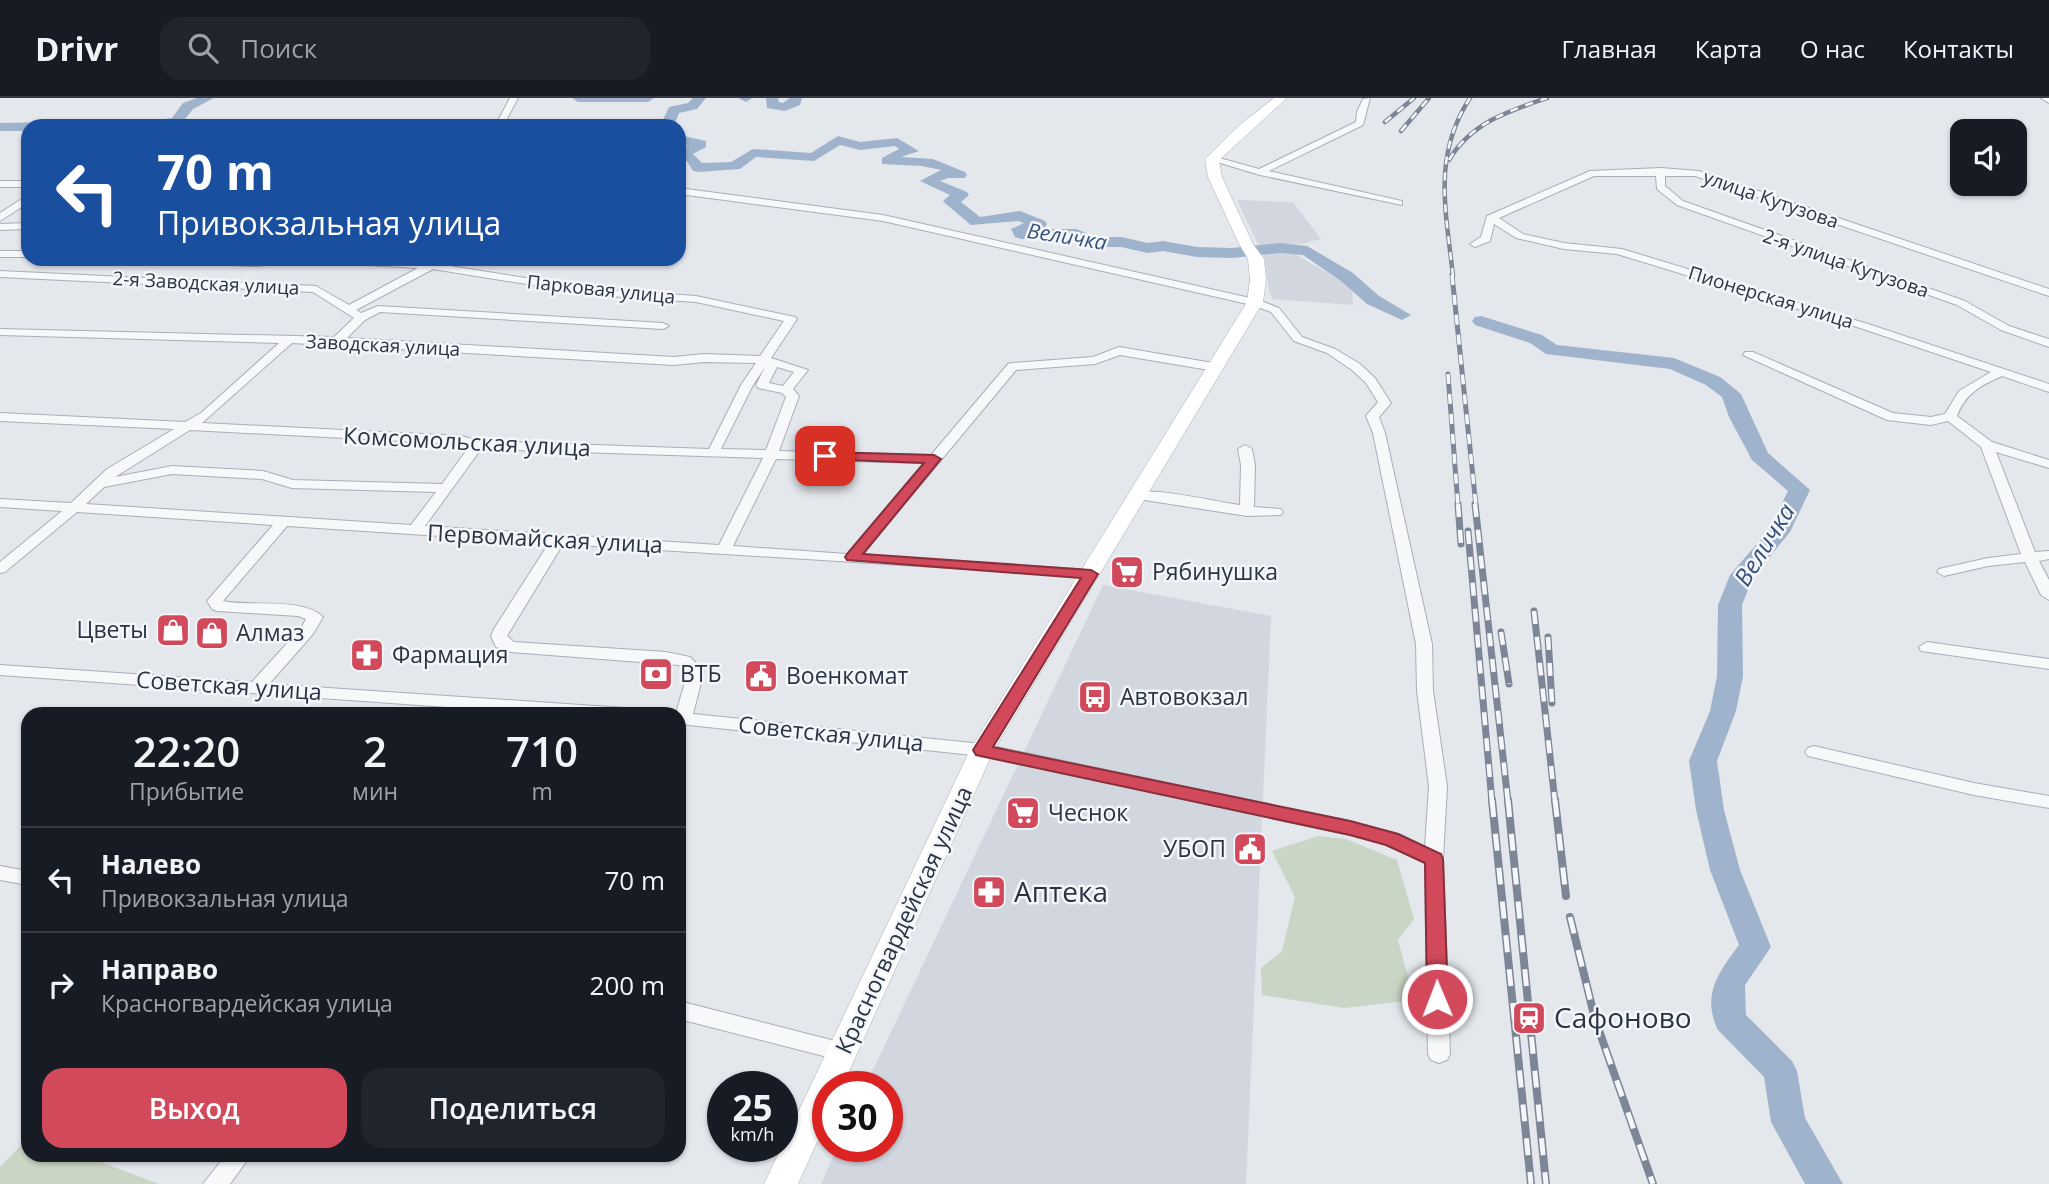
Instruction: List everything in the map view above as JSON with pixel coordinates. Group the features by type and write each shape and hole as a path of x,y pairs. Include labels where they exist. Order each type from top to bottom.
{"street":[{"path":"503,119 514,98"},
{"path":"1212,159 1245,127 1281,98"},
{"path":"1260,172 1360,123 1361,111 1367,99"},
{"path":"1212,159 1399,203"},
{"path":"1212,159 1215,177 1256,260 1258,280 1255,302"},
{"name":"2-я улица Кутузова","path":"1661,171 1660,187 1680,203 1961,303 2006,328 2049,343"},
{"name":"улица Кутузова","path":"1491,218 1593,173 1696,173 2049,293"},
{"path":"0,184 21,184"},
{"path":"686,192 883,218 1255,302 1275,310 1298,339 1331,351 1356,367 1371,381 1385,402 1372,416 1379,433 1424,644 1425,691 1438,786 1434,859 1439,1055"},
{"path":"0,218 21,203"},
{"path":"1475,244 1486,239 1491,218"},
{"name":"Пионерская улица","path":"1491,218 1520,236 1564,246 1618,250 1864,326 2049,388"},
{"path":"0,227 21,226"},
{"path":"0,254 21,254"},
{"path":"348,310 426,266"},
{"name":"Парковая улица","path":"454,266 594,292 696,299 792,320 766,360"},
{"name":"2-я Заводская улица","path":"0,274 317,289 361,318"},
{"name":"Красногвардейская улица","path":"781,1184 982,750 1255,302"},
{"path":"337,341 361,318 378,309 663,326"},
{"name":"Заводская улица","path":"0,332 337,341 674,361 704,358 766,360 802,370 786,390"},
{"path":"0,569 74,508 112,472 205,415 288,341"},
{"path":"852,557 1012,368 1095,360 1119,351 1215,367"},
{"path":"1749,355 1891,417 1931,421 1950,417 1987,445 2049,464"},
{"path":"713,453 747,385 766,360 771,367 762,384 786,390 793,396 771,455 724,550"},
{"path":"1950,417 1956,400 1980,382 2002,372"},
{"name":"Комсомольская улица","path":"0,417 462,440 477,445 934,459"},
{"path":"414,531 477,445"},
{"path":"1987,445 2030,557 2049,595"},
{"path":"1245,449 1248,465 1247,512"},
{"path":"100,484 172,470 263,474 292,484 446,488"},
{"path":"1138,495 1247,512 1276,513"},
{"name":"Первомайская улица","path":"0,503 1091,574"},
{"path":"256,688 307,631 315,617 300,611 223,607 217,606 215,601 282,523"},
{"path":"559,540 502,629 499,636 502,643 511,647 666,657 684,661 696,671 685,707"},
{"path":"1944,572 1988,562 2049,555"},
{"path":"1927,647 2049,664"},
{"name":"Советская улица","path":"0,670 526,707"},
{"name":"Советская улица","path":"686,720 982,750 1350,828 1392,839 1434,859"},
{"path":"1814,752 1974,789 2049,802"},
{"path":"0,873 21,877"},
{"path":"686,1012 843,1052"},
{"path":"215,1184 234,1162"}],"shaded area":[{"path":"1237,200 1293,202 1321,239 1301,244 1274,244 1276,253 1295,254 1352,287 1353,305 1273,299 1269,292 1265,259"},
{"path":"1103,585 1271,616 1246,1184 821,1184 831,1162 903,1162 903,1071 873,1071"}],"green space":[{"path":"1318,836 1346,839 1397,860 1414,919 1398,940 1414,1000 1344,1008 1262,995 1261,968 1282,951 1295,897 1272,851"},
{"path":"21,1145 21,1162 101,1162 159,1184 0,1184 0,1167"}],"waterway":[{"path":"178,119 188,106 208,98"},
{"path":"578,98 648,98"},
{"name":"Величка","path":"670,119 674,110 692,106 700,98"},
{"name":"Величка","path":"772,98 772,105 785,107 795,102 796,98"},
{"path":"0,127 21,127"},
{"name":"Величка","path":"686,156 692,158 698,168 735,166 753,153 814,157 838,140 860,146 897,142 912,151 897,154 887,161 928,162 960,175 947,173 927,181 962,195 951,201 977,222 1020,216 1039,224 1019,229 1021,234 1076,234 1094,242 1121,242 1148,248 1163,246 1197,252 1232,253 1280,248 1307,251 1347,277 1373,300 1402,315"},
{"name":"Величка","path":"686,141 701,144 686,152"},
{"name":"Величка","path":"1481,321 1536,339 1552,350 1674,364 1713,381 1731,394 1739,417 1759,456 1799,490 1779,532 1742,575 1730,605 1730,676 1723,711 1703,761 1710,810 1725,870 1755,947 1729,982 1730,1020 1780,1071 1788,1122 1825,1184"}],"railway":[{"path":"1385,122 1414,98"},
{"path":"1401,131 1429,98"},
{"path":"1453,276 1445,206 1446,163 1450,141 1470,98"},
{"path":"1449,160 1458,147 1479,128 1518,108 1547,98"},
{"path":"1452,275 1476,506"},
{"path":"1448,374 1458,506"},
{"path":"1458,504 1461,544"},
{"path":"1475,504 1508,802"},
{"path":"1468,531 1492,802"},
{"path":"1534,611 1555,802"},
{"path":"1501,632 1509,684"},
{"path":"1548,637 1552,703"},
{"path":"1492,800 1531,1184"},
{"path":"1508,800 1546,1184"},
{"path":"1555,800 1566,896"},
{"path":"1570,917 1595,1019 1653,1184"}],"place":[{"name":"Рябинушка","path":"1127,572"},
{"name":"Цветы","path":"173,630"},
{"name":"Алмаз","path":"212,633"},
{"name":"Фармация","path":"367,655"},
{"name":"ВТБ","path":"656,674"},
{"name":"Военкомат","path":"761,676"},
{"name":"Автовокзал","path":"1095,697"},
{"name":"Чеснок","path":"1023,813"},
{"name":"УБОП","path":"1250,849"},
{"name":"Аптека","path":"989,892"},
{"name":"Сафоново","path":"1529,1018"}],"route":[{"path":"825,456 934,459 852,557 1091,574 982,750 1350,828 1392,839 1434,859 1437,999"}]}
